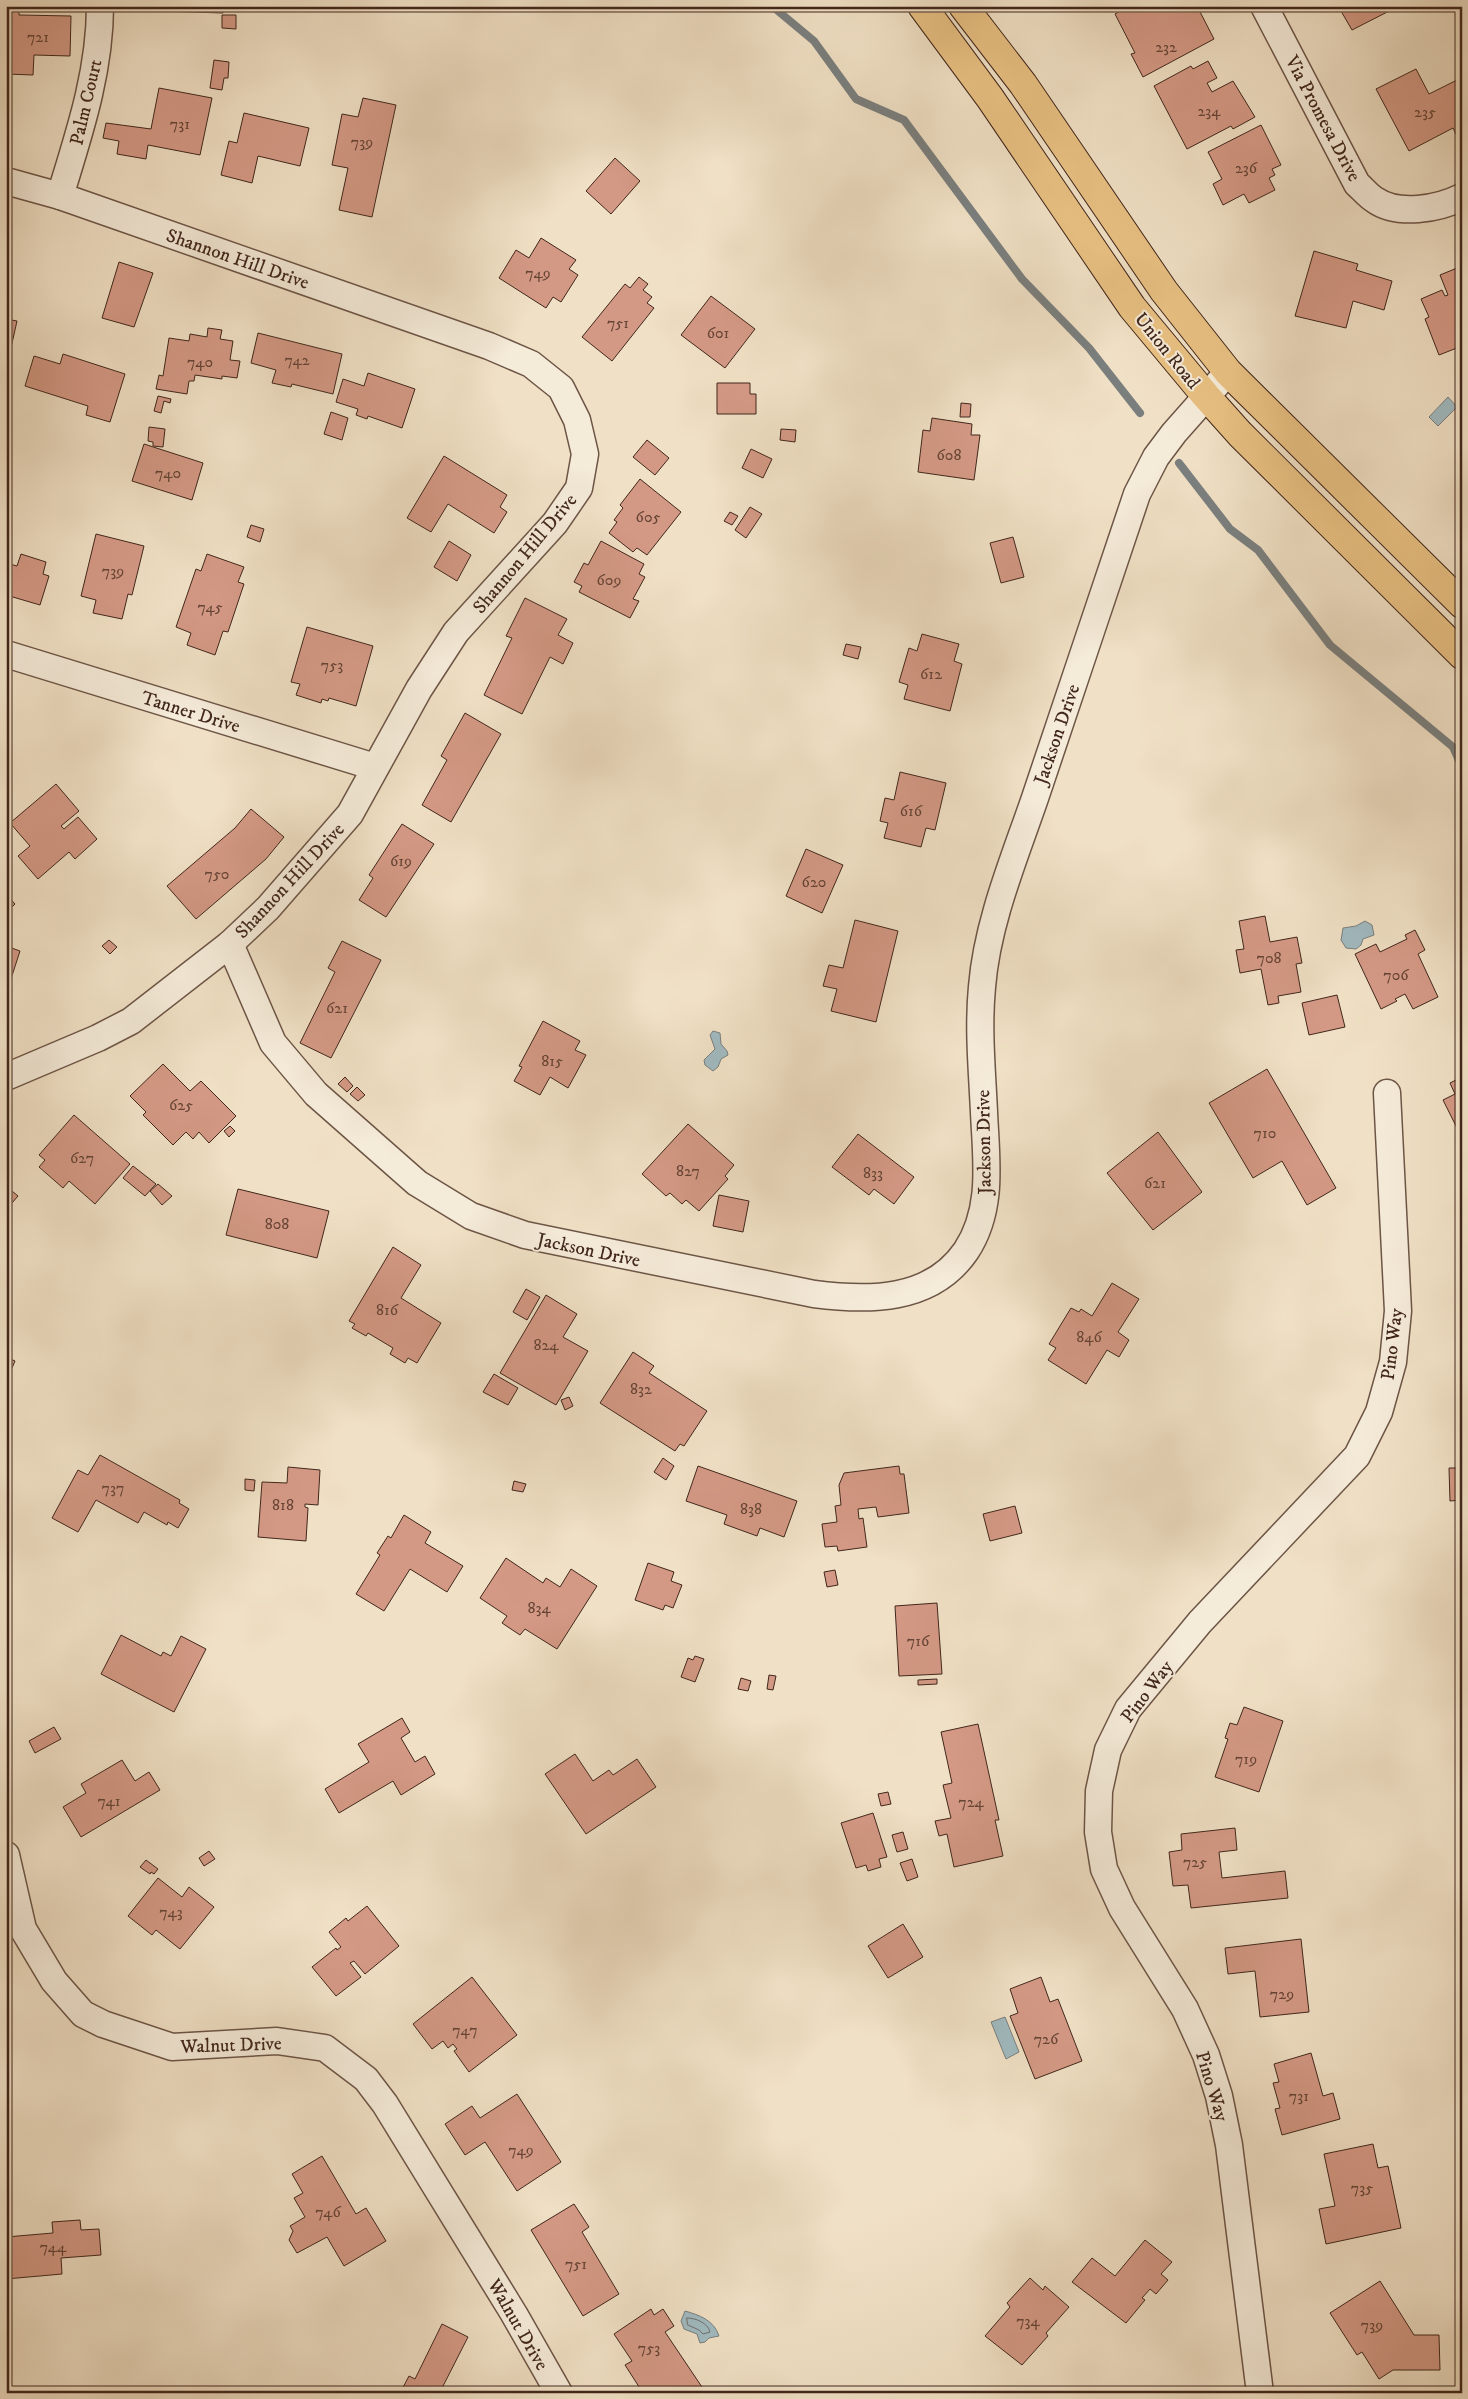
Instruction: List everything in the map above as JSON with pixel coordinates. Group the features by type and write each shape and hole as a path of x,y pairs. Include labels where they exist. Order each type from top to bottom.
{"main road":[{"name":"Union Road","path":"922,6 990,98 1132,307 1206,396 1247,440 1462,654"},
{"name":"Union Road","path":"963,6 1023,84 1164,291 1228,372 1462,604"}],"street":[{"name":"Palm Court","path":"60,196 82,126 95,69 100,6"},
{"name":"Via Promesa Drive","path":"1264,6 1357,184 1376,201 1396,208 1414,209 1454,201 1462,197"},
{"name":"Shannon Hill Drive","path":"6,181 60,196 489,346 531,364 561,388 577,420 585,454 579,488 555,523 456,632 419,689 350,814 268,908 230,944 131,1021 98,1038 6,1077"},
{"name":"Jackson Drive","path":"230,944 272,1043 316,1094 417,1183 471,1216 534,1238 814,1294 854,1299 898,1295 922,1288 948,1273 966,1251 979,1226 987,1195 981,1053 982,986 1000,901 1137,494 1156,457 1174,433 1228,372"},
{"name":"Tanner Drive","path":"6,654 375,767"},
{"name":"Pino Way","path":"1260,2393 1229,2144 1219,2096 1206,2055 1185,2009 1122,1908 1104,1869 1098,1832 1098,1791 1108,1750 1128,1709 1200,1622 1357,1456 1379,1412 1393,1362 1398,1311 1387,1093"},
{"name":"Walnut Drive","path":"6,1856 24,1929 54,1981 83,2014 103,2024 172,2046 277,2040 325,2048 366,2079 385,2104 509,2306 559,2393"}],"water":[{"path":"1448,397 1457,407 1438,426 1429,417"},
{"path":"1365,921 1372,925 1374,935 1363,939 1361,945 1356,949 1346,948 1341,940 1343,928 1356,926"},
{"path":"713,1031 720,1033 721,1044 728,1055 721,1059 718,1067 713,1071 705,1065 704,1060 715,1049 710,1035"},
{"path":"1005,2017 1019,2052 1006,2059 991,2022"},
{"path":"685,2311 701,2316 710,2322 717,2330 719,2336 709,2338 705,2342 700,2343 697,2334 684,2329 681,2321"}],"building":[{"path":"6,6 19,6 19,15 71,16 70,56 34,55 33,75 6,74"},
{"path":"161,6 224,6 223,13 160,11"},
{"path":"1129,6 1197,6 1214,39 1143,77 1131,54 1135,53 1115,14"},
{"path":"1342,6 1397,7 1352,30 1341,11 1344,9"},
{"path":"222,15 236,15 236,29 222,28"},
{"path":"214,60 229,62 228,78 224,78 222,90 210,88"},
{"path":"1208,61 1217,78 1207,83 1212,92 1233,81 1255,117 1233,129 1231,126 1187,149 1154,86 1191,66 1193,69"},
{"path":"1416,69 1429,94 1461,78 1462,136 1458,138 1453,128 1409,151 1376,89"},
{"path":"159,88 212,98 200,155 148,145 146,159 117,154 119,141 103,138 106,123 151,129"},
{"path":"363,98 396,105 372,217 339,210 348,168 332,165 342,114 358,117"},
{"path":"244,113 309,128 300,166 258,156 252,183 221,175 229,141 237,143"},
{"path":"1261,125 1281,165 1272,169 1275,175 1269,178 1275,190 1249,203 1244,194 1223,205 1213,184 1222,179 1208,152"},
{"path":"615,158 640,181 611,214 586,191"},
{"path":"541,238 576,260 569,269 578,275 561,302 553,297 546,308 499,278 516,250 529,258"},
{"path":"1314,251 1358,264 1356,270 1392,281 1384,310 1353,301 1346,328 1295,316"},
{"path":"119,262 153,273 134,327 102,318"},
{"path":"1462,266 1462,346 1439,355 1425,319 1429,317 1421,299 1442,290 1445,296 1448,295 1440,275"},
{"path":"639,277 648,284 643,290 652,297 647,303 654,308 612,361 582,337 625,284 630,288"},
{"path":"711,296 755,329 725,368 681,335"},
{"path":"6,319 17,321 6,370"},
{"path":"208,328 222,330 220,339 233,341 230,360 240,361 237,378 222,376 222,379 195,375 194,381 189,381 187,394 156,389 159,375 163,376 169,338 189,341 190,334 207,337"},
{"path":"258,333 342,354 333,394 292,384 291,387 272,383 276,370 251,363"},
{"path":"63,354 125,374 110,422 86,415 88,406 25,386 34,356 60,364"},
{"path":"368,373 415,389 402,428 368,416 367,419 356,415 358,409 336,402 343,379 364,386"},
{"path":"717,383 750,383 750,394 756,394 756,414 717,414"},
{"path":"158,396 171,399 170,403 164,401 161,413 154,411"},
{"path":"961,403 971,404 970,417 960,417"},
{"path":"331,412 348,418 342,440 324,434"},
{"path":"932,418 972,424 971,435 980,435 974,480 918,472 923,430 930,431"},
{"path":"149,427 165,429 163,447 153,446 153,442 148,441"},
{"path":"781,429 796,430 795,442 780,440"},
{"path":"647,440 669,458 655,475 633,457"},
{"path":"144,444 203,463 192,500 132,481"},
{"path":"751,449 772,459 763,478 742,468"},
{"path":"444,456 507,495 500,507 507,512 494,533 448,504 431,532 407,518"},
{"path":"640,479 681,512 647,555 637,548 633,552 609,533 617,522 614,520 623,508 620,505"},
{"path":"750,507 762,514 746,538 735,530"},
{"path":"730,512 738,516 732,525 724,521"},
{"path":"251,525 264,529 260,542 247,537"},
{"path":"96,534 144,546 132,595 128,594 122,619 93,613 96,600 81,596"},
{"path":"1013,537 1024,577 1001,583 990,543"},
{"path":"449,541 471,555 457,581 434,567"},
{"path":"601,541 644,564 639,574 645,577 633,599 639,601 630,618 579,592 582,586 574,582 584,563 588,565"},
{"path":"21,554 46,562 43,574 49,576 40,605 6,595 6,563 17,566"},
{"path":"207,554 244,567 238,582 244,584 228,632 223,631 215,655 187,645 191,633 176,627 196,569 201,571"},
{"path":"525,598 567,619 558,635 573,643 563,664 550,657 522,714 484,695 512,638 506,636"},
{"path":"307,627 373,646 356,706 329,698 328,701 322,699 321,703 296,695 300,684 291,682"},
{"path":"922,634 959,644 954,661 962,664 950,711 904,699 908,685 899,682 909,648 917,651"},
{"path":"846,644 861,647 858,659 843,655"},
{"path":"465,713 501,734 451,822 422,805 447,760 441,756"},
{"path":"900,772 946,783 935,830 926,828 921,847 884,838 888,823 880,821 885,798 894,800"},
{"path":"56,784 79,811 61,826 64,829 78,817 97,839 75,859 69,852 38,879 18,856 30,846 10,823"},
{"path":"251,809 284,837 266,859 196,919 167,886 235,828"},
{"path":"402,824 434,844 386,917 359,900 373,878 369,875"},
{"path":"806,849 843,865 822,913 786,896"},
{"path":"6,894 15,904 6,913"},
{"path":"1265,916 1270,942 1297,937 1302,963 1296,964 1301,992 1278,996 1279,1003 1268,1005 1261,969 1240,973 1236,950 1244,949 1239,921"},
{"path":"855,920 898,931 876,1022 831,1011 837,989 823,986 829,965 843,968"},
{"path":"1415,930 1425,950 1418,954 1438,997 1413,1009 1405,994 1395,999 1397,1001 1381,1009 1355,954 1376,944 1380,952 1407,939 1405,935"},
{"path":"109,940 117,947 110,954 102,946"},
{"path":"342,941 381,960 331,1058 300,1043 335,972 328,968"},
{"path":"6,946 20,951 8,988 12,990 7,1007"},
{"path":"1337,995 1345,1027 1309,1035 1302,1003"},
{"path":"543,1021 580,1041 575,1050 586,1055 568,1088 550,1077 540,1095 514,1081 522,1067 519,1066"},
{"path":"163,1064 190,1091 201,1081 236,1116 209,1143 199,1132 193,1139 186,1132 173,1145 143,1115 146,1112 130,1096"},
{"path":"1267,1069 1336,1188 1307,1205 1282,1161 1253,1178 1209,1103"},
{"path":"345,1077 353,1086 347,1092 338,1084"},
{"path":"1462,1077 1462,1148 1456,1136 1460,1134 1443,1100 1455,1094 1450,1083"},
{"path":"357,1087 365,1095 358,1101 350,1094"},
{"path":"74,1115 130,1164 95,1204 69,1181 63,1188 39,1167 45,1160 39,1155"},
{"path":"688,1124 734,1165 725,1176 728,1179 699,1211 686,1200 682,1204 670,1193 666,1196 642,1174"},
{"path":"230,1126 235,1131 229,1137 224,1131"},
{"path":"1158,1132 1202,1192 1153,1230 1107,1173"},
{"path":"858,1134 914,1177 894,1204 874,1189 869,1195 832,1167"},
{"path":"133,1166 156,1184 145,1196 123,1178"},
{"path":"158,1184 172,1196 162,1205 150,1191"},
{"path":"6,1186 18,1196 6,1210"},
{"path":"238,1189 329,1211 317,1258 226,1235"},
{"path":"719,1195 749,1201 743,1232 713,1226"},
{"path":"393,1247 421,1265 401,1298 441,1323 417,1363 408,1358 405,1363 390,1354 393,1348 368,1333 366,1336 352,1328 355,1324 349,1321"},
{"path":"1112,1283 1139,1299 1118,1332 1129,1340 1119,1357 1107,1350 1086,1384 1048,1360 1056,1348 1049,1344 1071,1308 1079,1312 1081,1309 1092,1316"},
{"path":"526,1289 540,1297 527,1320 513,1312"},
{"path":"546,1295 577,1314 563,1337 588,1351 556,1405 500,1373"},
{"path":"633,1352 654,1366 649,1373 707,1411 684,1446 680,1444 675,1451 600,1403"},
{"path":"6,1357 15,1361 6,1382"},
{"path":"494,1374 518,1388 508,1405 483,1392"},
{"path":"569,1397 573,1406 565,1410 561,1400"},
{"path":"100,1455 180,1500 179,1503 189,1509 178,1528 168,1522 167,1525 144,1512 138,1523 96,1500 78,1532 52,1518 78,1470 88,1475"},
{"path":"663,1458 674,1466 666,1480 654,1472"},
{"path":"698,1466 797,1501 784,1537 760,1528 757,1536 724,1524 727,1515 686,1501"},
{"path":"899,1466 900,1474 904,1474 909,1513 878,1517 876,1507 858,1509 859,1519 863,1518 867,1547 838,1551 837,1546 825,1547 822,1524 837,1522 835,1506 841,1505 839,1485 844,1473"},
{"path":"288,1467 320,1470 318,1505 305,1504 305,1507 308,1508 306,1541 258,1537 262,1482 287,1483"},
{"path":"1449,1468 1462,1468 1462,1500 1450,1501"},
{"path":"245,1479 255,1480 254,1491 245,1490"},
{"path":"514,1481 526,1484 523,1492 512,1490"},
{"path":"1015,1506 1022,1533 990,1541 983,1514"},
{"path":"404,1515 431,1532 425,1543 463,1566 447,1592 410,1569 384,1611 356,1594 380,1555 377,1553 388,1536 391,1538"},
{"path":"506,1558 543,1583 546,1578 560,1587 571,1569 597,1586 557,1649 525,1629 520,1635 502,1623 507,1616 480,1598"},
{"path":"648,1563 674,1572 671,1581 682,1585 673,1608 665,1605 663,1610 635,1600"},
{"path":"835,1570 838,1585 827,1587 824,1572"},
{"path":"937,1603 942,1674 899,1676 895,1606"},
{"path":"121,1635 161,1656 163,1652 171,1656 181,1636 206,1649 174,1712 101,1674"},
{"path":"695,1656 704,1659 695,1682 681,1677 688,1658 693,1660"},
{"path":"769,1675 776,1676 773,1690 767,1689"},
{"path":"741,1678 751,1681 748,1691 738,1689"},
{"path":"937,1679 937,1684 918,1685 918,1680"},
{"path":"1244,1707 1283,1721 1259,1792 1215,1777 1228,1739 1225,1738 1230,1723 1237,1725"},
{"path":"402,1718 410,1732 401,1738 415,1762 425,1756 435,1774 401,1795 393,1781 339,1813 325,1789 369,1762 358,1744"},
{"path":"978,1724 999,1820 995,1820 1003,1856 954,1867 947,1834 939,1836 935,1821 951,1818 943,1785 952,1783 941,1732"},
{"path":"54,1727 61,1739 35,1753 29,1741"},
{"path":"575,1754 593,1781 609,1770 613,1775 637,1759 656,1787 586,1834 545,1774"},
{"path":"122,1760 135,1781 149,1772 160,1790 81,1837 63,1807 86,1793 81,1784"},
{"path":"888,1792 891,1804 881,1806 878,1794"},
{"path":"873,1813 887,1857 879,1859 881,1867 868,1871 866,1865 856,1868 841,1823"},
{"path":"1235,1828 1237,1850 1219,1852 1222,1878 1285,1871 1288,1898 1191,1908 1188,1885 1173,1886 1169,1852 1182,1850 1181,1834"},
{"path":"903,1832 908,1849 897,1852 892,1835"},
{"path":"209,1851 215,1859 204,1866 199,1858"},
{"path":"912,1859 918,1877 907,1881 900,1863"},
{"path":"146,1860 158,1869 154,1874 151,1872 150,1874 140,1867"},
{"path":"158,1878 182,1897 189,1887 214,1907 180,1949 156,1930 152,1935 128,1916"},
{"path":"367,1906 399,1946 365,1974 354,1961 350,1963 361,1977 336,1996 312,1967 336,1948 337,1950 341,1947 329,1932 346,1918 348,1921"},
{"path":"903,1924 923,1957 888,1978 868,1946"},
{"path":"1301,1939 1309,2012 1260,2017 1255,1971 1228,1974 1225,1948"},
{"path":"472,1977 517,2035 469,2072 454,2051 457,2049 453,2044 448,2048 443,2041 432,2049 413,2024"},
{"path":"1041,1977 1050,2002 1058,1999 1082,2061 1035,2079 1010,2016 1018,2013 1010,1989"},
{"path":"1311,2053 1323,2096 1333,2093 1340,2119 1282,2135 1275,2109 1280,2108 1273,2083 1279,2082 1274,2064"},
{"path":"517,2094 561,2162 517,2191 485,2142 465,2155 445,2124 472,2106 480,2118"},
{"path":"1373,2144 1378,2168 1388,2166 1401,2228 1326,2244 1319,2209 1335,2206 1324,2154"},
{"path":"322,2156 356,2214 366,2208 386,2241 344,2266 327,2237 297,2253 289,2240 293,2231 290,2226 305,2217 294,2198 303,2193 292,2174"},
{"path":"574,2204 589,2227 582,2232 619,2294 583,2316 531,2230"},
{"path":"80,2220 81,2230 99,2229 101,2255 61,2258 62,2274 6,2279 6,2237 53,2233 52,2222"},
{"path":"1145,2240 1172,2262 1161,2274 1168,2280 1156,2294 1150,2289 1142,2298 1145,2300 1126,2323 1072,2282 1092,2258 1115,2276"},
{"path":"1030,2278 1043,2290 1045,2286 1069,2307 1046,2333 1048,2336 1022,2365 985,2336 1010,2307 1007,2303"},
{"path":"1380,2281 1414,2335 1439,2335 1440,2370 1393,2370 1379,2379 1362,2352 1357,2355 1330,2313"},
{"path":"651,2309 654,2315 663,2309 674,2326 665,2332 706,2393 652,2393 650,2389 643,2393 625,2365 632,2361 614,2334"},
{"path":"442,2324 468,2337 440,2392 443,2393 400,2393 409,2376 415,2379"}],"waterway":[{"path":"772,6 814,41 856,99 904,120 1022,279 1089,348 1140,413"},
{"path":"1179,463 1230,529 1258,550 1330,645 1453,747 1462,767"}]}
